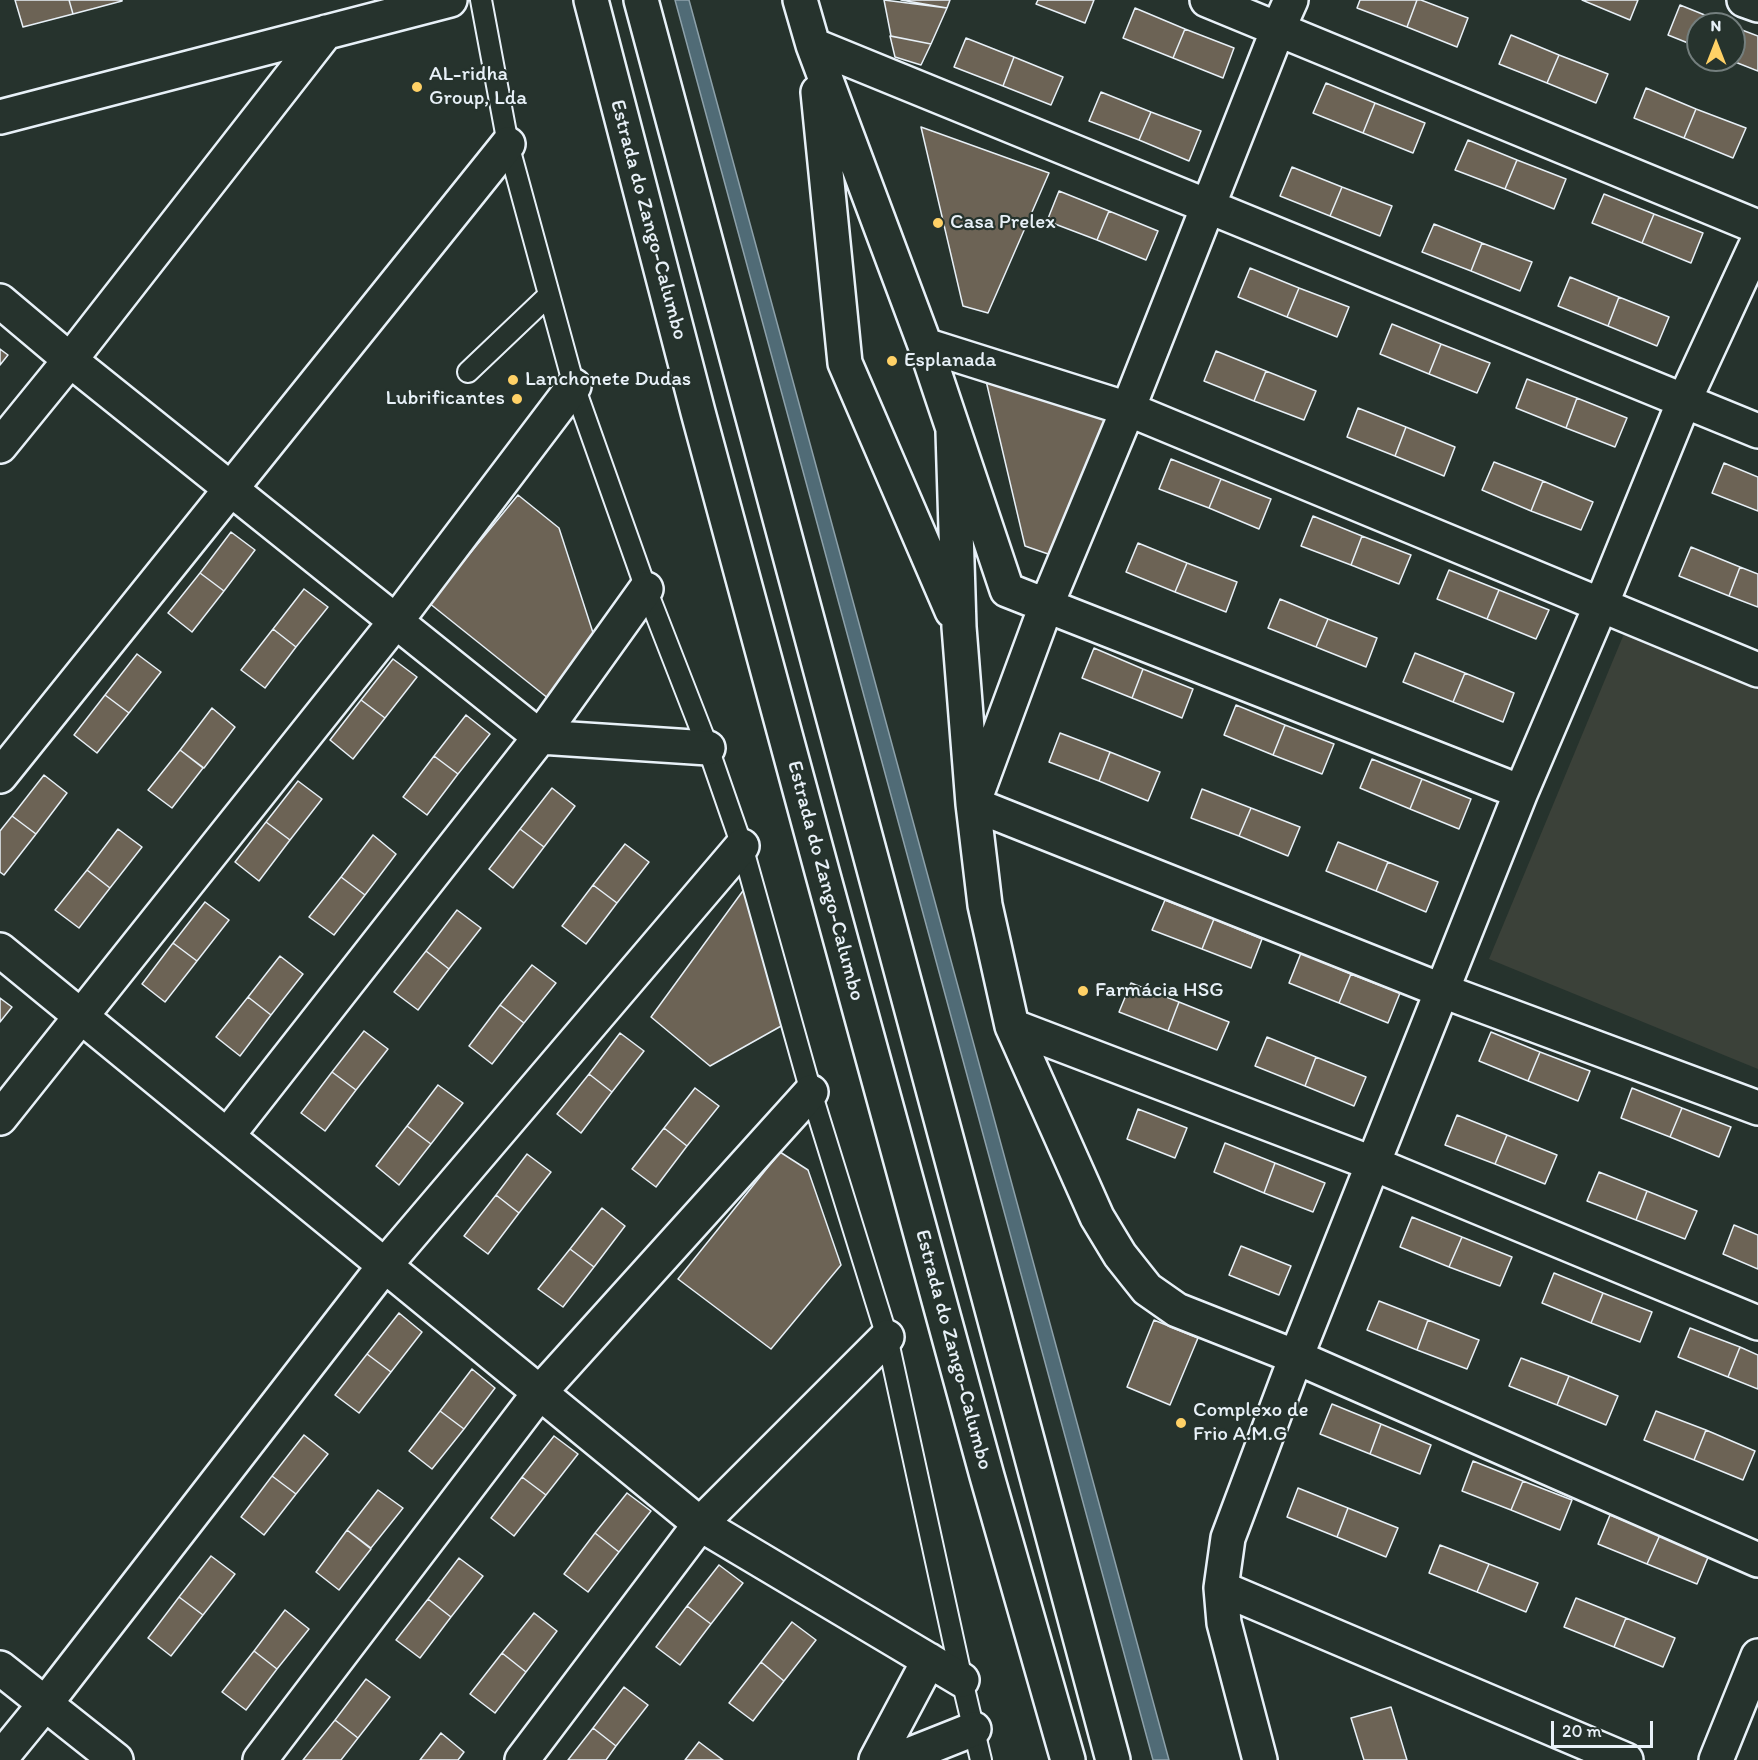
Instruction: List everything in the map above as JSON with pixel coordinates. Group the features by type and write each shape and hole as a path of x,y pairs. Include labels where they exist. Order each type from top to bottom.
{"street":[{"path":"1,117 450,0"},
{"name":"Estrada do Zango-Calumbo","path":"591,0 701,424 826,886 990,1488 1068,1760"},
{"path":"641,0 1113,1760"},
{"path":"801,0 813,45 925,345 1007,590 1521,792"},
{"path":"1207,0 1758,227"},
{"path":"973,804 1046,606 1128,409 1278,29 1292,0"},
{"path":"1744,0 1758,5"},
{"path":"0,446 326,32"},
{"path":"813,45 1758,431"},
{"path":"813,45 845,363 959,627"},
{"path":"0,776 507,144"},
{"path":"1260,1760 1224,1623 1221,1588 1228,1538 1296,1357 1521,792 1601,605 1684,401 1758,241"},
{"path":"0,301 70,360 540,736 708,748"},
{"path":"925,345 1128,409 1758,670"},
{"path":"0,1118 396,621 574,386"},
{"path":"953,432 959,627 973,804 985,905 1012,1026 1097,1217 1120,1255 1147,1289 1177,1310 1296,1357 1758,1560"},
{"path":"227,1136 540,736 646,589"},
{"path":"973,804 1443,991 1758,1108"},
{"path":"0,1759 385,1265 742,846"},
{"path":"0,950 700,1524 962,1680"},
{"path":"1012,1026 1374,1164 1758,1323"},
{"path":"260,1760 540,1392 811,1092"},
{"path":"522,1760 700,1524 888,1337"},
{"path":"1221,1588 1626,1760"},
{"path":"1716,1760 1747,1717 1758,1656"},
{"path":"876,1760 929,1660"},
{"path":"0,1668 116,1760"},
{"path":"896,1760 978,1744"}],"lane":[{"path":"481,0 507,144 574,386 646,589 708,748 742,846 811,1092 888,1337 962,1680 978,1744"},
{"path":"468,372 549,295"}],"shaded area":[{"path":"1626,629 1758,683 1758,1069 1489,959"}],"water":[{"path":"675,0 689,0 1169,1760 1153,1760"}],"building":[{"path":"15,0 69,0 73,14 23,27"},
{"path":"69,0 122,0 122,1 73,14"},
{"path":"884,0 947,8 931,44 891,36"},
{"path":"901,0 950,0 947,8"},
{"path":"1038,0 1094,0 1085,23 1036,4"},
{"path":"1360,0 1417,0 1407,27 1357,8"},
{"path":"1417,0 1468,18 1457,47 1407,27"},
{"path":"1582,0 1638,0 1630,20"},
{"path":"1680,5 1697,12 1686,12 1686,42 1668,35"},
{"path":"1135,8 1185,29 1173,58 1123,38"},
{"path":"1185,29 1234,48 1223,78 1173,58"},
{"path":"1746,32 1758,36 1758,71 1746,66"},
{"path":"1511,35 1559,55 1547,83 1499,64"},
{"path":"890,36 931,44 921,65 895,57"},
{"path":"966,38 1014,57 1003,86 954,67"},
{"path":"1559,55 1608,74 1596,103 1547,83"},
{"path":"1014,57 1063,77 1051,105 1003,86"},
{"path":"1326,83 1375,103 1363,133 1313,113"},
{"path":"1646,88 1696,109 1684,138 1634,118"},
{"path":"1101,92 1151,112 1139,140 1089,121"},
{"path":"1375,103 1425,123 1413,153 1363,133"},
{"path":"1696,109 1746,128 1733,158 1684,138"},
{"path":"1151,112 1201,131 1189,161 1139,140"},
{"path":"921,127 1049,173 988,313 963,306"},
{"path":"1468,140 1517,160 1505,189 1455,170"},
{"path":"1517,160 1566,179 1554,209 1505,189"},
{"path":"1292,167 1342,187 1330,216 1280,196"},
{"path":"1342,187 1392,206 1380,236 1330,216"},
{"path":"1059,191 1109,211 1097,240 1047,221"},
{"path":"1604,194 1654,214 1642,243 1592,223"},
{"path":"1109,211 1158,231 1146,260 1097,240"},
{"path":"1654,214 1703,233 1691,263 1642,243"},
{"path":"1434,224 1482,243 1471,271 1422,252"},
{"path":"1482,243 1532,262 1520,291 1471,271"},
{"path":"1250,268 1299,288 1287,317 1238,297"},
{"path":"1570,277 1619,297 1608,326 1558,306"},
{"path":"1299,288 1349,307 1337,337 1287,317"},
{"path":"1619,297 1669,317 1657,346 1608,326"},
{"path":"1392,324 1441,344 1429,374 1380,354"},
{"path":"1441,344 1490,363 1477,393 1429,374"},
{"path":"0,349 8,355 0,365"},
{"path":"1216,351 1266,371 1254,401 1204,381"},
{"path":"983,368 1111,416 1051,555 1025,546"},
{"path":"1266,371 1316,391 1304,420 1254,401"},
{"path":"1527,379 1577,398 1566,428 1516,408"},
{"path":"1577,398 1627,418 1615,447 1566,428"},
{"path":"1358,408 1406,427 1395,456 1347,437"},
{"path":"1406,427 1455,447 1444,476 1395,456"},
{"path":"1171,459 1221,479 1209,508 1159,489"},
{"path":"1494,462 1543,481 1531,511 1482,490"},
{"path":"1724,463 1758,477 1758,511 1712,493"},
{"path":"1221,479 1271,499 1259,529 1209,508"},
{"path":"1543,481 1593,502 1581,530 1531,511"},
{"path":"518,495 559,528 596,642 549,699 429,603"},
{"path":"1313,516 1362,536 1351,565 1301,546"},
{"path":"231,532 255,550 224,591 200,573"},
{"path":"1362,536 1411,555 1399,584 1351,565"},
{"path":"1138,543 1187,563 1175,592 1126,572"},
{"path":"1691,547 1740,567 1729,596 1679,576"},
{"path":"1187,563 1237,582 1226,612 1175,592"},
{"path":"1740,567 1758,574 1758,607 1729,596"},
{"path":"1449,570 1499,590 1487,619 1437,599"},
{"path":"200,573 224,591 192,632 168,613"},
{"path":"304,589 328,607 296,647 273,629"},
{"path":"1499,590 1549,610 1536,639 1487,619"},
{"path":"1280,599 1328,619 1316,647 1268,628"},
{"path":"1328,619 1377,638 1366,667 1316,647"},
{"path":"273,629 296,647 265,688 241,670"},
{"path":"1094,648 1143,669 1132,698 1082,678"},
{"path":"1415,653 1465,673 1453,702 1403,682"},
{"path":"137,654 161,672 129,713 105,695"},
{"path":"393,659 417,677 385,718 361,700"},
{"path":"1143,669 1193,689 1182,718 1132,698"},
{"path":"1465,673 1514,693 1503,722 1453,702"},
{"path":"105,695 129,713 97,753 74,735"},
{"path":"361,700 385,718 353,759 330,740"},
{"path":"1236,705 1285,725 1273,755 1224,735"},
{"path":"212,708 235,727 204,768 180,750"},
{"path":"466,715 490,734 458,774 434,756"},
{"path":"1285,725 1334,744 1322,774 1273,755"},
{"path":"1060,733 1110,752 1099,781 1049,762"},
{"path":"180,750 203,768 172,808 148,790"},
{"path":"1110,752 1160,772 1148,801 1099,781"},
{"path":"434,756 458,774 427,815 403,797"},
{"path":"1372,759 1422,779 1410,809 1360,788"},
{"path":"44,775 67,793 36,834 12,816"},
{"path":"1422,779 1471,799 1459,829 1410,809"},
{"path":"298,781 322,799 290,840 266,822"},
{"path":"552,788 575,806 544,847 520,829"},
{"path":"1202,789 1251,808 1239,836 1191,818"},
{"path":"1251,808 1300,827 1288,856 1239,836"},
{"path":"12,816 36,834 4,875 0,872 0,831"},
{"path":"266,822 290,840 259,881 235,862"},
{"path":"118,829 142,847 110,888 87,870"},
{"path":"520,829 544,847 513,888 489,869"},
{"path":"373,835 396,854 365,895 341,877"},
{"path":"1338,842 1388,862 1376,891 1326,871"},
{"path":"625,844 649,862 617,903 593,885"},
{"path":"1388,862 1438,882 1426,912 1376,891"},
{"path":"87,870 110,888 79,928 55,910"},
{"path":"341,877 365,895 334,935 309,917"},
{"path":"593,885 617,903 586,944 562,926"},
{"path":"745,888 783,1025 710,1066 651,1017"},
{"path":"1165,900 1214,919 1202,949 1152,930"},
{"path":"205,902 229,920 197,961 173,943"},
{"path":"457,910 481,928 449,969 426,951"},
{"path":"1214,919 1262,939 1251,968 1202,949"},
{"path":"173,943 197,961 165,1002 142,984"},
{"path":"426,951 449,969 418,1010 394,992"},
{"path":"1301,953 1351,974 1339,1003 1289,983"},
{"path":"280,956 303,974 271,1015 248,997"},
{"path":"532,965 556,983 524,1023 500,1005"},
{"path":"1351,974 1400,993 1388,1023 1339,1003"},
{"path":"1131,983 1179,1002 1168,1031 1119,1012"},
{"path":"248,997 271,1015 240,1056 216,1037"},
{"path":"0,998 12,1007 0,1022"},
{"path":"1179,1002 1229,1022 1217,1050 1168,1031"},
{"path":"500,1005 524,1023 492,1064 469,1046"},
{"path":"364,1031 388,1049 356,1090 332,1072"},
{"path":"1491,1032 1540,1052 1528,1081 1479,1061"},
{"path":"620,1033 644,1051 612,1092 589,1074"},
{"path":"1267,1037 1316,1057 1305,1086 1255,1066"},
{"path":"1540,1052 1590,1071 1578,1101 1528,1081"},
{"path":"1316,1057 1366,1077 1354,1106 1305,1086"},
{"path":"332,1072 356,1090 325,1131 301,1113"},
{"path":"589,1074 612,1092 581,1133 557,1114"},
{"path":"438,1085 463,1103 431,1144 407,1126"},
{"path":"695,1088 719,1106 687,1146 664,1128"},
{"path":"1632,1088 1682,1108 1670,1137 1621,1118"},
{"path":"1682,1108 1731,1127 1719,1157 1670,1137"},
{"path":"1138,1109 1187,1128 1175,1158 1127,1139"},
{"path":"1457,1115 1507,1135 1495,1164 1445,1145"},
{"path":"407,1126 431,1144 399,1185 376,1166"},
{"path":"664,1128 687,1146 656,1187 632,1169"},
{"path":"1507,1135 1557,1155 1545,1184 1495,1164"},
{"path":"1225,1143 1275,1163 1264,1193 1214,1172"},
{"path":"780,1152 808,1170 841,1265 771,1349 678,1279"},
{"path":"527,1154 551,1172 519,1213 496,1195"},
{"path":"1275,1163 1325,1183 1313,1212 1264,1193"},
{"path":"1599,1172 1647,1191 1636,1220 1587,1201"},
{"path":"1647,1191 1697,1211 1685,1239 1636,1220"},
{"path":"496,1195 519,1213 488,1254 464,1236"},
{"path":"602,1208 625,1226 594,1267 570,1249"},
{"path":"1412,1217 1462,1237 1449,1267 1400,1247"},
{"path":"1734,1225 1758,1235 1758,1269 1723,1254"},
{"path":"1462,1237 1512,1257 1500,1286 1449,1267"},
{"path":"1241,1246 1291,1266 1279,1295 1229,1275"},
{"path":"570,1249 594,1267 563,1307 538,1289"},
{"path":"1554,1273 1603,1293 1591,1323 1542,1303"},
{"path":"1603,1293 1652,1312 1640,1342 1591,1323"},
{"path":"1379,1301 1428,1320 1417,1350 1367,1330"},
{"path":"399,1313 422,1332 391,1372 367,1354"},
{"path":"1154,1320 1198,1338 1170,1405 1127,1387"},
{"path":"1428,1320 1479,1340 1467,1369 1417,1350"},
{"path":"1690,1328 1740,1347 1728,1377 1678,1357"},
{"path":"1740,1347 1758,1355 1758,1389 1728,1377"},
{"path":"367,1354 391,1372 359,1413 335,1395"},
{"path":"1521,1358 1569,1376 1557,1405 1509,1386"},
{"path":"472,1369 495,1388 464,1429 440,1411"},
{"path":"1569,1376 1618,1396 1606,1425 1557,1405"},
{"path":"1332,1404 1381,1424 1370,1454 1320,1434"},
{"path":"440,1411 464,1429 432,1469 409,1451"},
{"path":"1656,1411 1706,1430 1694,1460 1644,1440"},
{"path":"1381,1424 1431,1445 1420,1474 1370,1454"},
{"path":"1706,1430 1755,1451 1743,1480 1694,1460"},
{"path":"304,1435 328,1454 296,1494 272,1476"},
{"path":"554,1436 578,1454 546,1495 522,1477"},
{"path":"1473,1461 1523,1481 1511,1510 1462,1491"},
{"path":"272,1476 296,1494 264,1535 241,1517"},
{"path":"522,1477 546,1495 514,1536 491,1518"},
{"path":"1523,1481 1572,1500 1560,1530 1511,1510"},
{"path":"1298,1488 1348,1508 1337,1537 1287,1517"},
{"path":"378,1490 403,1508 371,1548 347,1530"},
{"path":"627,1493 651,1511 619,1552 595,1533"},
{"path":"1348,1508 1398,1528 1386,1557 1337,1537"},
{"path":"1610,1515 1660,1535 1647,1564 1598,1544"},
{"path":"347,1530 371,1549 339,1590 316,1572"},
{"path":"595,1533 619,1552 588,1592 564,1574"},
{"path":"1660,1535 1709,1555 1697,1584 1647,1564"},
{"path":"1440,1545 1489,1564 1477,1592 1429,1573"},
{"path":"211,1556 235,1574 203,1615 179,1597"},
{"path":"459,1558 483,1576 451,1617 428,1599"},
{"path":"1489,1564 1538,1583 1526,1612 1477,1592"},
{"path":"719,1565 743,1583 711,1624 687,1606"},
{"path":"179,1597 203,1615 171,1656 148,1638"},
{"path":"1576,1598 1626,1618 1614,1647 1564,1627"},
{"path":"428,1599 451,1617 420,1658 396,1640"},
{"path":"687,1606 711,1624 680,1665 656,1647"},
{"path":"285,1610 309,1629 277,1669 254,1651"},
{"path":"534,1613 557,1631 526,1672 502,1653"},
{"path":"1626,1618 1675,1638 1663,1667 1614,1647"},
{"path":"792,1622 816,1640 784,1681 761,1662"},
{"path":"254,1651 277,1669 246,1710 222,1692"},
{"path":"502,1653 526,1672 495,1713 470,1694"},
{"path":"761,1662 784,1681 753,1721 729,1703"},
{"path":"366,1679 390,1697 358,1738 335,1720"},
{"path":"624,1687 648,1705 616,1746 593,1728"},
{"path":"1391,1707 1407,1760 1364,1760 1351,1718"},
{"path":"335,1720 358,1738 341,1760 303,1760"},
{"path":"593,1728 616,1746 606,1760 568,1760"},
{"path":"441,1733 464,1752 458,1760 420,1760"},
{"path":"699,1742 723,1760 685,1760"}],"place":[{"name":"AL-ridha Group, Lda","path":"417,87"},
{"name":"Casa Prelex","path":"938,223"},
{"name":"Esplanada","path":"892,361"},
{"name":"Lanchonete Dudas","path":"513,380"},
{"name":"Lubrificantes","path":"517,399"},
{"name":"Farmácia HSG","path":"1083,991"},
{"name":"Complexo de Frio A.M.G","path":"1181,1423"}]}
